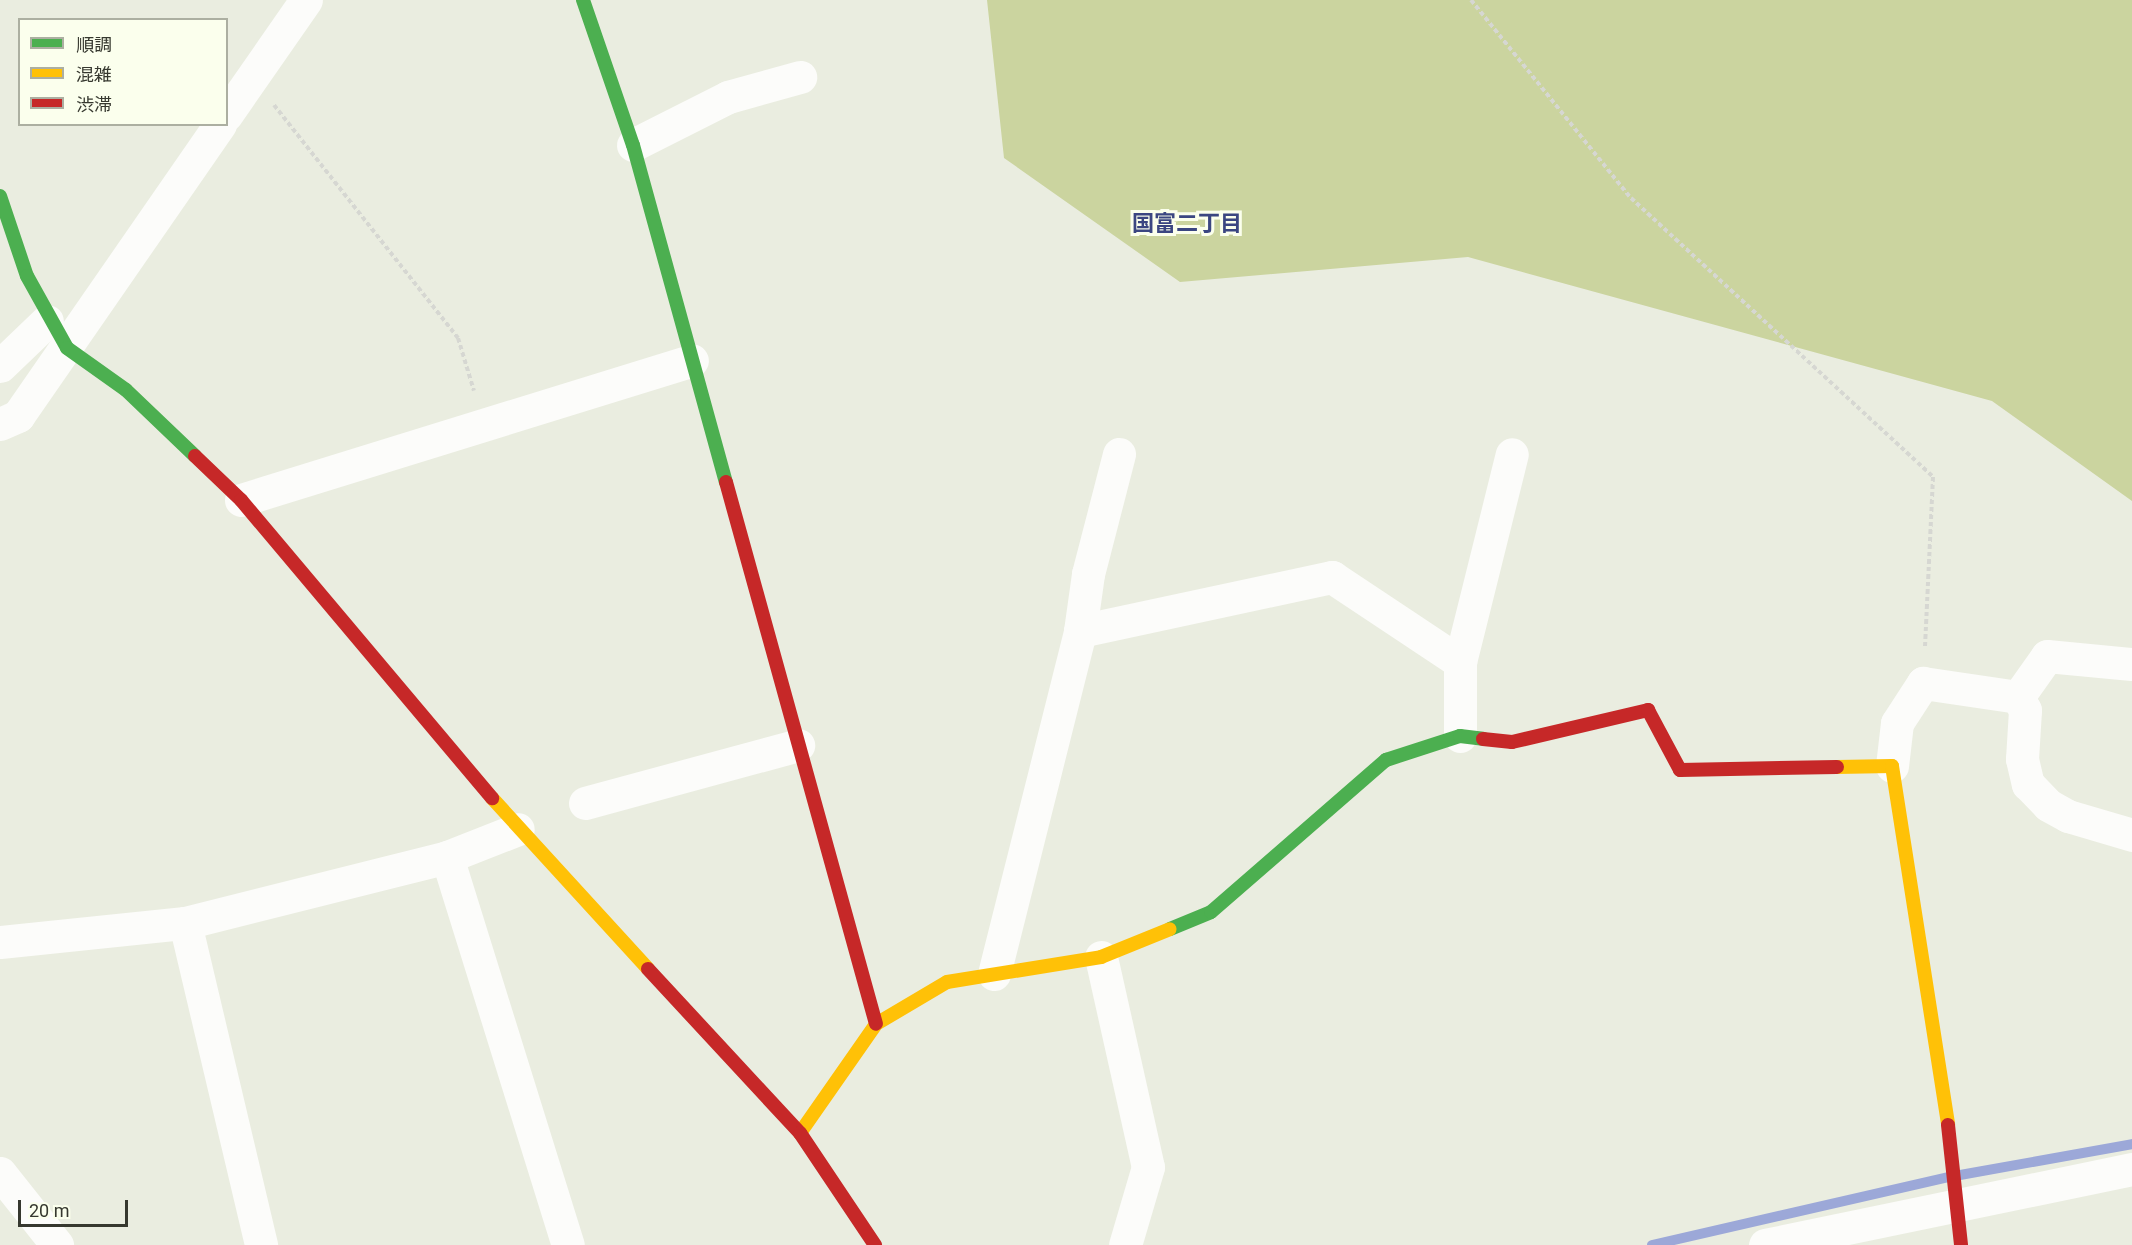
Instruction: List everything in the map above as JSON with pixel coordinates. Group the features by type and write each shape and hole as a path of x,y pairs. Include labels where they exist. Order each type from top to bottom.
{"street":[{"path":"228,112 306,0"},
{"path":"583,0 633,145 876,1024"},
{"path":"633,145 728,97 800,77"},
{"path":"0,424 18,416 219,126"},
{"path":"0,196 47,321 67,348 126,390 241,500 518,829 800,1133 875,1245"},
{"path":"0,366 47,321"},
{"path":"241,500 692,360"},
{"path":"994,975 1080,631 1088,574 1119,454"},
{"path":"1460,736 1460,662 1512,454"},
{"path":"1080,631 1332,577 1460,662"},
{"path":"2018,697 2047,656 2132,664"},
{"path":"1961,1245 1959,1199 1892,766 1897,723 1923,683 2018,697"},
{"path":"2018,697 2025,710 2022,759 2028,784 2048,805 2068,816 2132,835"},
{"path":"800,1133 876,1024 947,982 1101,957 1211,912 1386,760 1460,736 1512,742 1648,710 1680,770 1892,766"},
{"path":"585,803 798,745"},
{"path":"0,942 184,923 447,857 518,829"},
{"path":"447,857 568,1245"},
{"path":"184,923 261,1245"},
{"path":"1101,957 1148,1167 1125,1245"},
{"path":"1765,1245 1959,1199 2132,1169"},
{"path":"0,1173 57,1245"}],"path":[{"path":"1471,0 1631,198 1934,477 1923,683"},
{"path":"253,77 458,338 483,423"}],"green space":[{"path":"987,0 2132,0 2132,501 1992,401 1468,257 1180,282 1004,158"}],"waterway":[{"path":"1652,1245 1949,1177 2132,1144"}],"traffic: fast":[{"path":"583,0 633,145 726,482"},
{"path":"0,196 27,276 67,348 126,390 195,456"},
{"path":"1170,929 1211,912 1386,760 1460,736 1483,739"}],"traffic: slow":[{"path":"1837,767 1892,766 1948,1125"},
{"path":"492,798 648,969"},
{"path":"800,1133 876,1024 947,982 1101,957 1170,929"}],"traffic: jam":[{"path":"195,456 241,500 492,798"},
{"path":"726,482 876,1024"},
{"path":"1483,739 1512,742 1648,710 1680,770 1837,767"},
{"path":"648,969 800,1133 875,1245"},
{"path":"1948,1125 1961,1245"}],"district":[{"name":"国富二丁目","path":"1187,224"}]}
